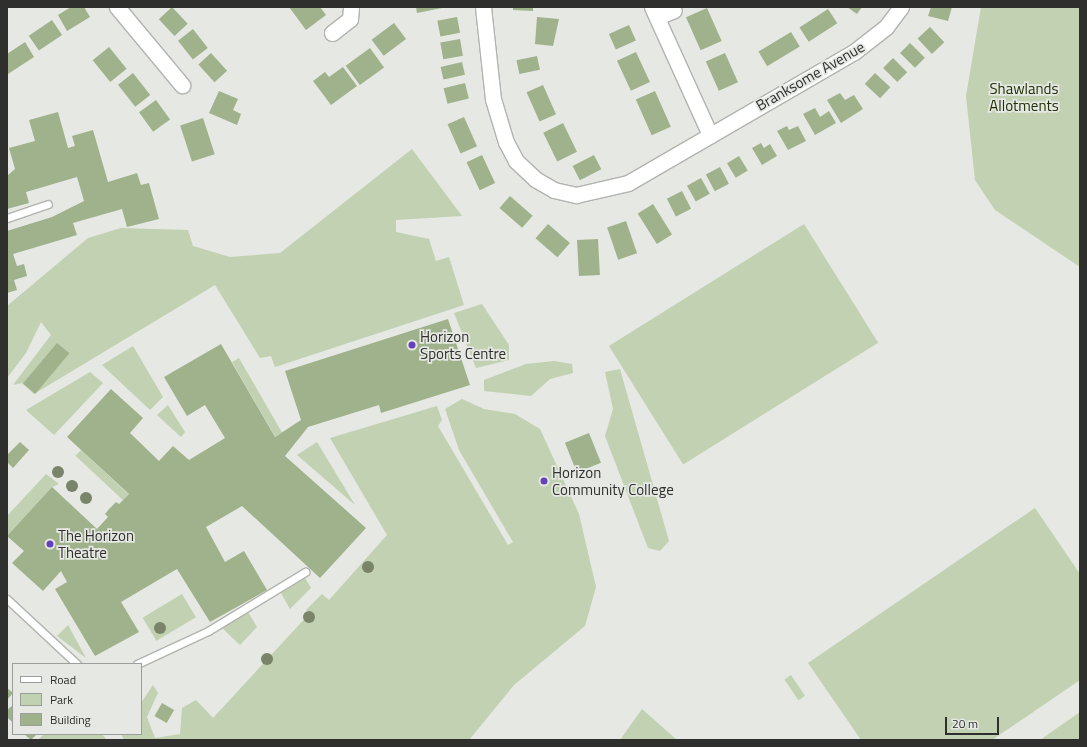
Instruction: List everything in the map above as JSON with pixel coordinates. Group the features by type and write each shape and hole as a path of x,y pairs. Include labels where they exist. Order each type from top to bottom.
{"street":[{"path":"117,7 182,85"},
{"path":"332,33 350,19 351,7"},
{"name":"Branksome Avenue","path":"483,7 493,99 506,142 526,172 554,190 576,195 628,183 860,48 886,27 901,7"},
{"path":"674,10 654,12 710,135"}],"lane":[{"path":"7,218 48,204"},
{"path":"139,663 208,631 305,572"},
{"path":"7,599 76,663"}],"green space":[{"name":"Shawlands Allotments","path":"981,7 1080,7 1080,267 995,210 975,180 966,96"},
{"path":"412,149 462,216 396,220 396,232 429,239 436,261 449,257 464,305 275,367 271,356 260,358 215,285 34,394 22,383 13,385 51,335 41,322 26,353 7,378 7,306 88,238 121,228 188,230 193,246 230,257 280,253"},
{"path":"804,224 878,343 683,465 609,346"},
{"path":"482,304 509,345 509,360 476,368 454,313"},
{"path":"133,346 163,397 150,410 102,365"},
{"path":"239,358 282,432 275,436 232,362"},
{"path":"554,361 572,364 573,373 550,379 531,396 484,391 484,380 526,364"},
{"path":"620,369 669,541 660,551 648,548 605,436 613,409 605,372"},
{"path":"90,372 103,383 54,435 26,410"},
{"path":"462,399 484,409 515,414 540,429 579,514 596,587 585,626 514,685 469,740 124,740 122,735 142,735 142,702 153,685 158,693 147,717 155,738 180,734 182,708 196,700 213,718 310,613 306,610 322,594 329,600 387,535 330,438 437,406 442,420 438,426 508,545 513,542 459,450 445,409"},
{"path":"168,405 185,432 181,437 157,415"},
{"path":"317,442 355,505 297,455"},
{"path":"81,450 129,494 123,500 76,456"},
{"path":"46,474 59,484 52,487 7,536 7,516"},
{"path":"1035,508 1080,574 1080,680 992,740 861,740 808,663"},
{"path":"305,578 311,588 290,609 281,593"},
{"path":"182,594 196,617 156,641 143,618"},
{"path":"248,612 257,627 240,645 221,627"},
{"path":"68,625 86,658 57,636"},
{"path":"791,675 805,696 798,700 784,679"},
{"path":"642,709 677,740 620,740"},
{"path":"1080,712 1080,740 1040,740"},
{"path":"43,735 103,735 107,740 38,740"}],"building":[{"path":"71,7 84,7 90,17 67,31 58,15"},
{"path":"172,7 188,24 175,36 159,19"},
{"path":"289,7 320,7 326,15 306,30"},
{"path":"416,7 442,7 442,8 417,13"},
{"path":"513,7 533,7 533,11 513,10"},
{"path":"847,7 862,7 857,14"},
{"path":"931,7 952,7 948,21 928,16"},
{"path":"707,8 722,41 701,50 686,17"},
{"path":"828,9 837,23 809,42 799,28"},
{"path":"457,17 460,33 440,37 437,21"},
{"path":"537,17 559,19 553,46 535,44"},
{"path":"52,20 62,35 39,51 29,36"},
{"path":"394,23 406,39 384,56 372,40"},
{"path":"629,25 636,41 616,49 609,34"},
{"path":"930,27 944,42 932,54 918,39"},
{"path":"193,29 208,48 193,60 178,41"},
{"path":"791,32 800,47 767,66 758,52"},
{"path":"460,39 463,56 443,59 440,42"},
{"path":"25,42 34,57 8,74 7,54"},
{"path":"910,43 925,58 915,68 900,53"},
{"path":"109,47 127,69 110,82 93,60"},
{"path":"370,48 384,67 360,85 346,66"},
{"path":"636,52 650,82 631,91 617,61"},
{"path":"211,53 227,71 214,82 198,64"},
{"path":"725,53 738,82 719,91 706,62"},
{"path":"537,56 540,70 519,74 516,60"},
{"path":"893,58 907,72 897,82 883,68"},
{"path":"462,62 465,75 443,80 441,67"},
{"path":"343,67 357,86 331,105 313,81 325,72 329,77"},
{"path":"133,73 150,95 135,107 118,85"},
{"path":"875,73 890,87 880,98 865,84"},
{"path":"465,83 469,99 448,104 444,88"},
{"path":"543,85 556,114 540,122 527,92"},
{"path":"219,91 238,99 233,110 241,114 237,125 209,113"},
{"path":"655,91 671,127 652,135 636,100"},
{"path":"840,93 845,100 854,95 863,109 841,123 827,100"},
{"path":"156,100 170,119 153,132 139,112"},
{"path":"815,108 820,117 829,111 836,123 815,135 803,114"},
{"path":"58,112 68,148 75,146 72,136 93,130 108,182 137,173 141,185 149,183 159,219 127,227 122,209 73,223 77,235 13,254 17,266 24,264 27,276 14,280 17,290 7,293 7,231 52,217 84,201 77,177 26,192 29,203 7,209 7,176 15,169 9,148 35,141 29,120"},
{"path":"464,117 477,146 461,154 448,124"},
{"path":"203,118 215,154 192,162 180,125"},
{"path":"563,123 577,152 557,161 543,133"},
{"path":"787,126 789,130 798,126 806,141 788,150 777,131"},
{"path":"761,143 764,148 770,144 777,156 762,165 752,148"},
{"path":"482,155 495,183 480,190 467,162"},
{"path":"594,155 601,169 580,180 573,166"},
{"path":"739,156 748,171 736,178 727,163"},
{"path":"720,167 729,184 715,191 706,175"},
{"path":"701,178 710,194 696,202 687,186"},
{"path":"682,191 691,209 676,217 667,199"},
{"path":"510,196 533,216 522,228 500,208"},
{"path":"653,204 672,235 657,244 638,214"},
{"path":"626,221 637,253 618,260 607,228"},
{"path":"548,224 570,243 557,257 536,238"},
{"path":"598,239 600,275 579,276 577,240"},
{"path":"448,319 470,385 381,413 379,405 308,427 285,456 366,528 320,578 242,506 206,527 225,562 244,551 267,590 210,622 177,569 121,602 139,632 95,656 55,589 67,582 61,571 43,591 12,563 24,551 7,536 52,487 97,529 108,517 105,514 110,508 116,502 119,504 129,494 67,437 111,389 143,418 130,433 159,461 173,446 189,460 225,438 205,405 187,416 164,377 221,344 275,437 301,420 285,371"},
{"path":"57,343 69,353 35,394 23,384"},
{"path":"589,433 601,463 577,472 565,443"},
{"path":"20,442 29,450 13,468 7,462 7,455"},
{"path":"7,688 12,692 12,694 7,700"},
{"path":"162,703 174,710 167,723 154,716"},
{"path":"12,706 12,722 7,717 7,710"},
{"path":"25,735 36,735 31,740"}],"place":[{"name":"Horizon Sports Centre","path":"412,345"},
{"name":"Horizon Community College","path":"544,481"},
{"name":"The Horizon Theatre","path":"50,544"}]}
